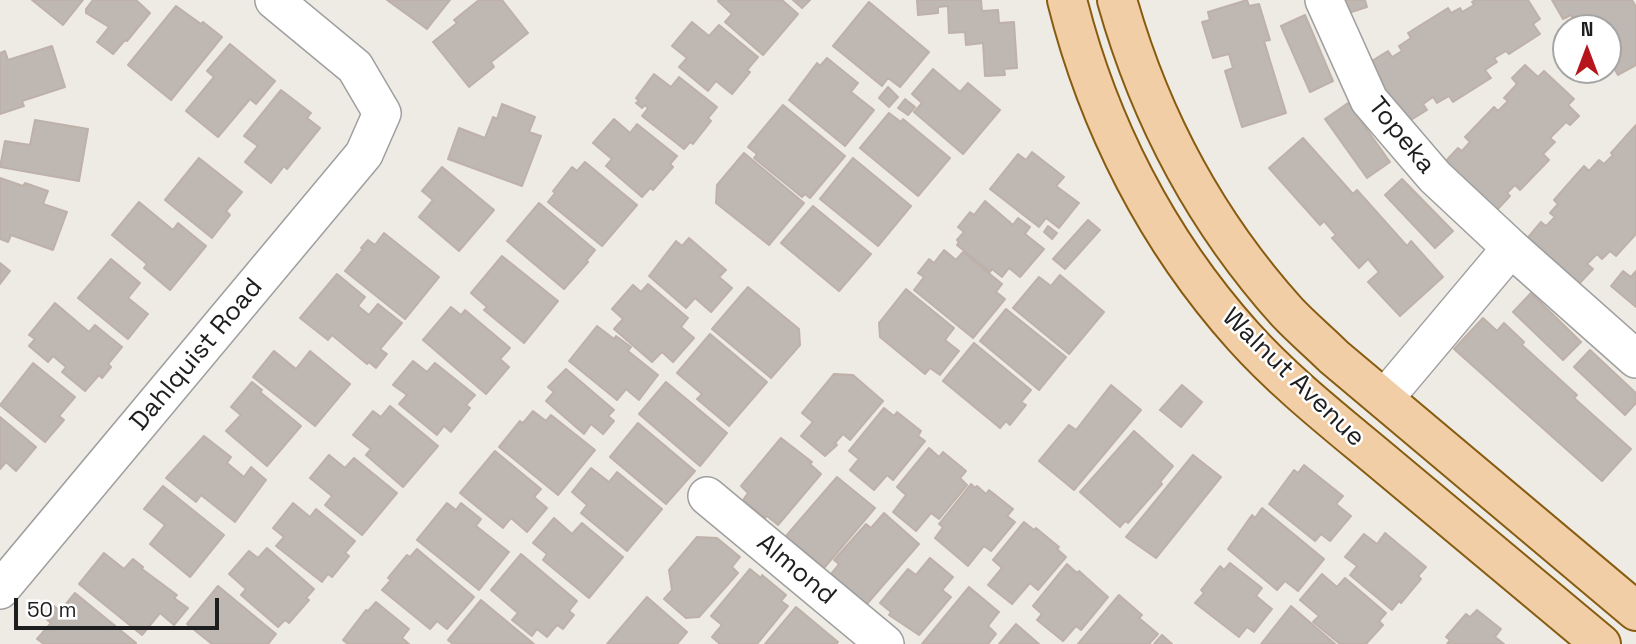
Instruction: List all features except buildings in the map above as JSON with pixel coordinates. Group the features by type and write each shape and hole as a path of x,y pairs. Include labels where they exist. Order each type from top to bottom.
{"main road":[{"name":"Walnut Avenue","path":"1067,0 1092,84 1123,159 1189,269 1221,310 1262,356 1328,416 1601,644"},
{"name":"Walnut Avenue","path":"1117,0 1131,49 1179,160 1210,214 1252,271 1290,315 1384,399 1636,611"}],"street":[{"name":"Dahlquist Road","path":"0,590 364,155 382,113 355,67 274,0"},
{"name":"Topeka","path":"1324,0 1369,100 1435,177 1636,359"},
{"path":"1384,399 1511,248"},
{"name":"Almond","path":"707,496 885,644"}]}
